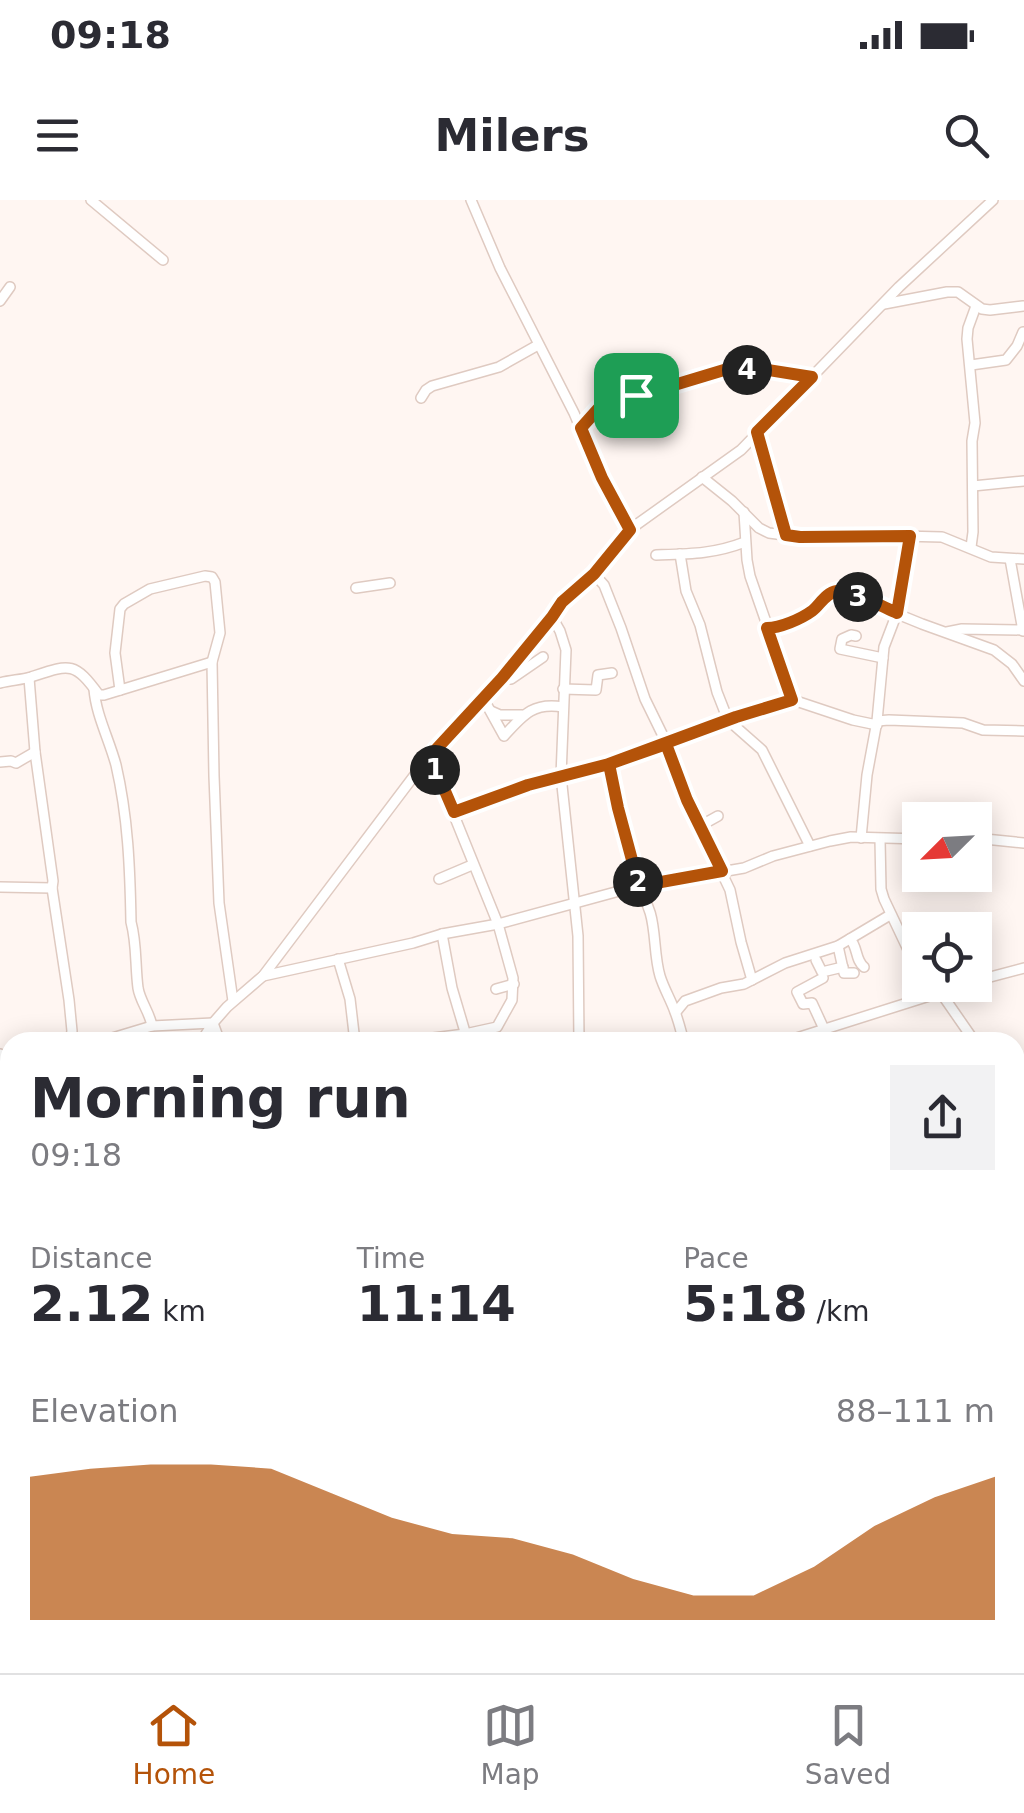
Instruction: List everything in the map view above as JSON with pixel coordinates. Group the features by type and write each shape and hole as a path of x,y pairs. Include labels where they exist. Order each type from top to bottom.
{"street":[{"path":"91,200 163,260"},
{"path":"471,200 630,530"},
{"path":"207,1032 233,1001 263,976 430,756 502,678 567,596 594,574 630,530 740,450 882,305 993,200"},
{"path":"0,301 10,287"},
{"path":"882,305 958,292 976,306 990,310 1023,306"},
{"path":"971,547 972,441 976,423 967,339 976,306"},
{"path":"971,365 1006,360 1023,332"},
{"path":"421,398 432,386 499,366 538,345"},
{"path":"581,428 600,408 646,390 724,370 756,368 812,377"},
{"path":"757,432 786,535"},
{"path":"702,477 765,532 800,537 942,537 991,557 1024,559"},
{"path":"973,486 1024,481"},
{"path":"744,512 750,576 792,700"},
{"path":"861,838 886,638 897,613 910,536"},
{"path":"656,555 713,552 746,542"},
{"path":"680,554 686,591 728,720 762,750 810,846"},
{"path":"946,632 1024,631 1010,560"},
{"path":"594,574 604,585 645,700 722,871 734,902 752,980"},
{"path":"120,690 115,653 120,609 126,602 160,586 206,576 214,579 220,634 212,662 214,776 220,903 233,1001"},
{"path":"356,588 390,583"},
{"path":"767,628 776,628 811,612 828,595 848,593 994,650 1012,664 1024,681"},
{"path":"552,617 566,650 561,776 578,936 579,1032"},
{"path":"856,636 851,634 842,639 840,649 883,658"},
{"path":"502,678 511,678 543,657"},
{"path":"1,679 74,669 102,695 212,662"},
{"path":"564,689 596,690 598,675 612,673"},
{"path":"28,678 72,1032"},
{"path":"94,689 127,818 138,991 152,1026"},
{"path":"483,698 504,736 522,716 546,704 562,707"},
{"path":"454,812 528,785 609,764 792,700 853,720 963,723 978,729 1024,730"},
{"path":"490,710 500,715 522,716"},
{"path":"0,762 16,763 36,752"},
{"path":"430,756 498,924 514,984 510,1006 497,1027 483,1032"},
{"path":"609,764 636,887 647,902 657,965 681,1032"},
{"path":"700,826 718,816"},
{"path":"263,976 498,924 636,887 744,868 851,837 902,838"},
{"path":"880,839 881,889 902,939"},
{"path":"992,840 1024,843"},
{"path":"439,879 472,866"},
{"path":"0,887 52,888"},
{"path":"676,1012 685,1001 838,946 890,915"},
{"path":"442,934 465,1032"},
{"path":"850,939 859,964 864,967"},
{"path":"838,946 844,973 854,974"},
{"path":"338,959 350,999 354,1032"},
{"path":"816,960 822,972 843,967"},
{"path":"992,976 1024,968"},
{"path":"823,978 797,992 803,1004 812,1003 824,1029"},
{"path":"496,990 514,984"},
{"path":"815,1032 913,1002"},
{"path":"947,1002 968,1032"},
{"path":"132,1032 152,1026 213,1023"},
{"path":"213,1023 216,1032"}],"route":[{"path":"636,395 598,409 581,428 630,530 594,574 557,607 502,678 430,756 454,812 528,785 666,744 687,800 722,871 639,886 609,764 666,744 736,717 792,700 767,628 776,628 811,612 838,591 897,613 910,536 786,535 757,432 812,377 756,368 724,370 636,395"}]}
